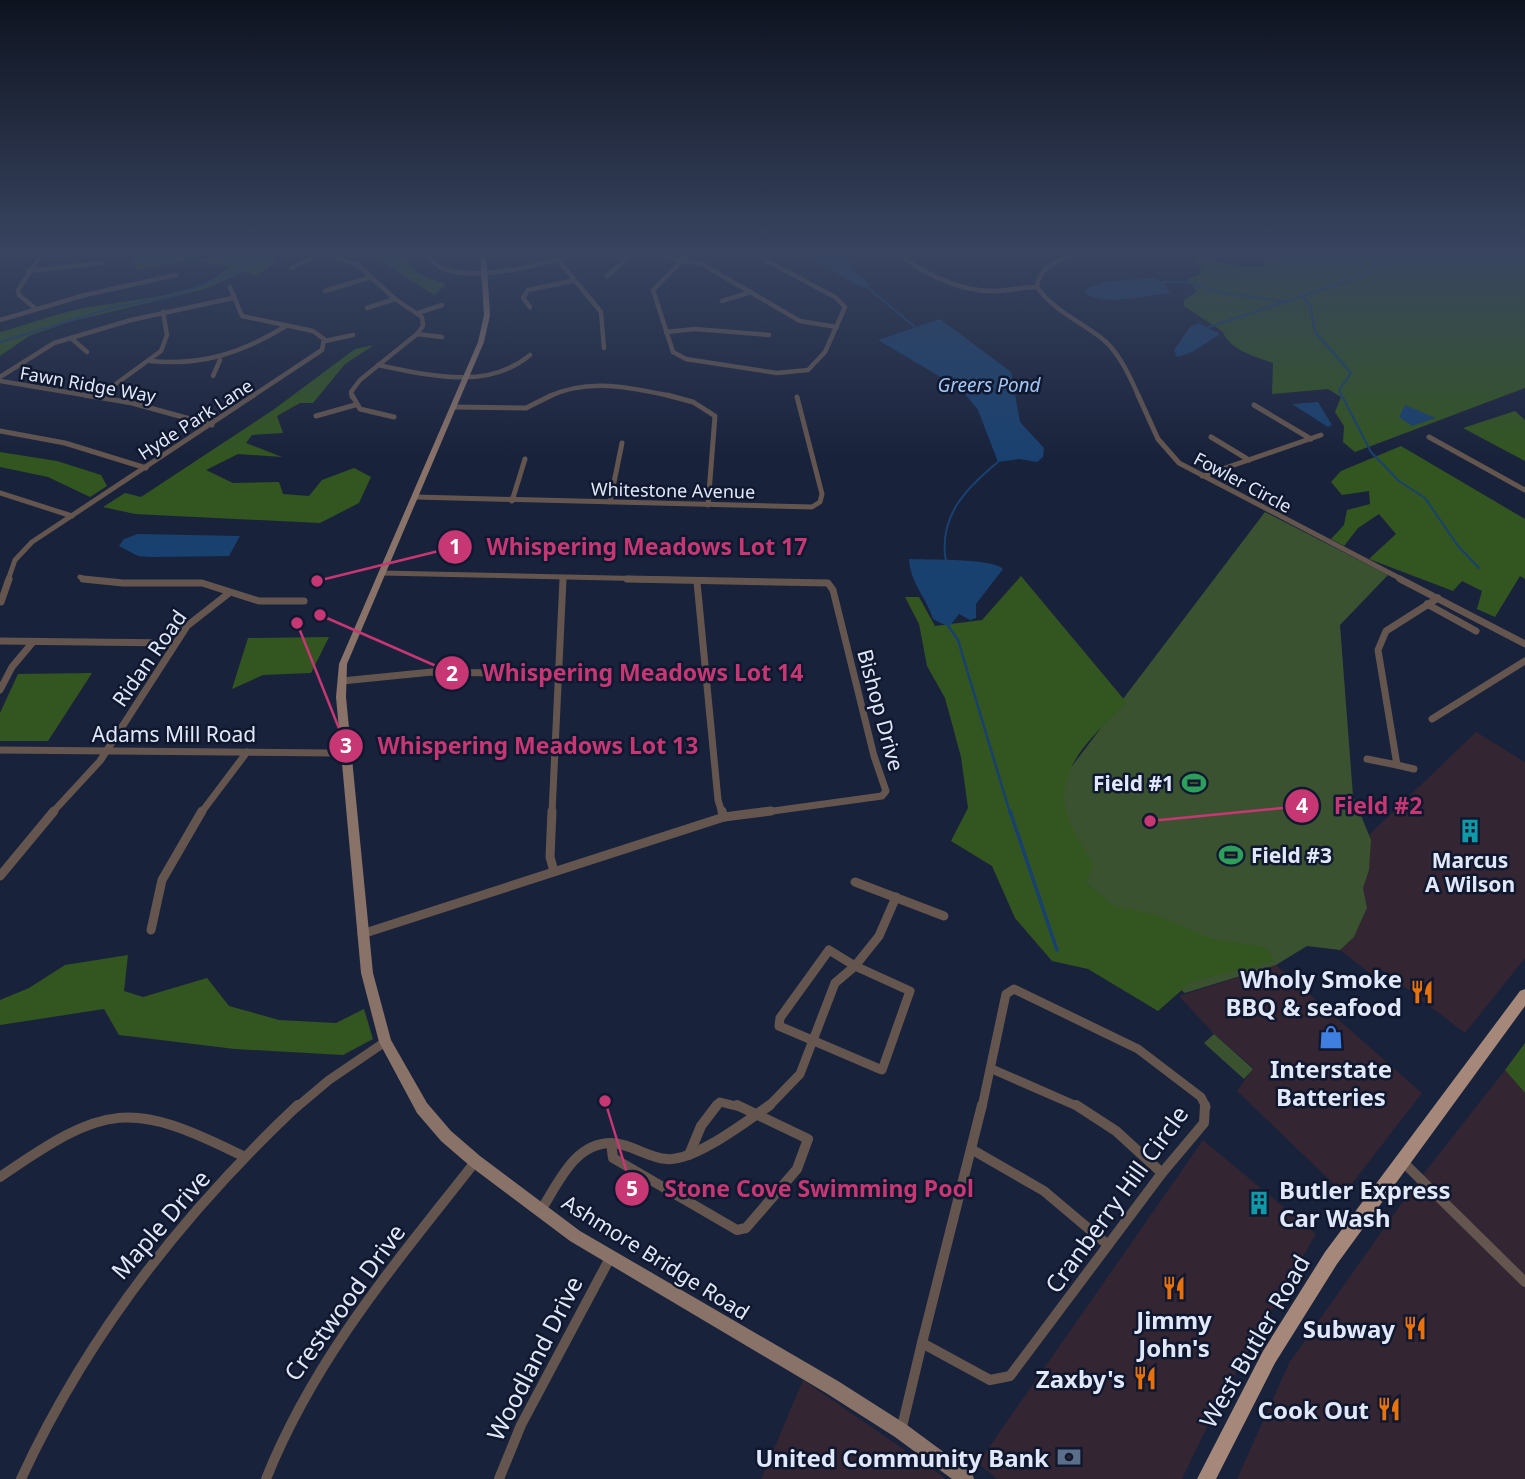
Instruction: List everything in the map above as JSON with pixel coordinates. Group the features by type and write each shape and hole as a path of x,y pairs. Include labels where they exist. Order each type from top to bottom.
{"main road":[{"name":"Ashmore Bridge Road","path":"486,320 486,326 415,497 346,651 341,697 362,934 367,973 385,1042 422,1108 446,1136 475,1161 610,1258 832,1387 901,1431 966,1479"},
{"name":"West Butler Road","path":"1206,1479 1298,1307 1401,1161 1525,995"}],"street":[{"path":"0,379 49,346 135,320"},
{"path":"98,397 150,361 167,341 164,320"},
{"path":"260,320 313,331 325,341 353,335"},
{"path":"394,417 369,414 355,405 351,397 354,387 417,334 424,323 422,320"},
{"path":"602,320 604,348"},
{"path":"662,320 673,352 681,357 792,374 818,365 841,320"},
{"path":"798,320 837,327"},
{"name":"Fowler Circle","path":"1075,320 1116,354 1140,395 1164,448 1179,463 1525,644"},
{"path":"150,361 188,364 220,360 251,348 286,326"},
{"path":"666,332 702,329 769,335"},
{"path":"417,334 442,337"},
{"path":"71,338 87,352"},
{"name":"Hyde Park Lane","path":"1,603 19,555 72,516 314,358 322,350 325,341"},
{"path":"378,365 430,374 466,376 501,373 530,355"},
{"path":"213,376 220,360"},
{"name":"Fawn Ridge Way","path":"0,379 98,397 212,425"},
{"path":"453,407 526,408 566,388 584,384 692,401 710,410 715,416 708,505"},
{"name":"Whitestone Avenue","path":"415,497 806,507 820,502 822,494 797,397"},
{"path":"316,416 355,405"},
{"path":"1254,405 1311,439"},
{"path":"0,431 65,443 146,468"},
{"path":"1202,476 1321,435"},
{"path":"1429,437 1525,490"},
{"path":"1211,438 1249,460"},
{"path":"610,502 622,443"},
{"path":"512,501 525,459"},
{"path":"0,493 72,516"},
{"path":"0,501 8,496"},
{"name":"Bishop Drive","path":"362,934 554,871 684,833 724,817 882,796 886,791 874,756 832,586 821,583 381,573"},
{"path":"80,576 89,581 122,583 202,583 259,601 304,601"},
{"path":"554,871 550,857 556,674 563,579"},
{"path":"697,582 718,800 724,817"},
{"name":"Ridan Road","path":"0,877 106,752 187,626 229,593"},
{"path":"1396,765 1378,650 1386,631 1438,598"},
{"path":"1427,604 1476,631"},
{"path":"0,641 175,643"},
{"path":"0,690 12,667 33,642"},
{"path":"1432,719 1525,661"},
{"path":"342,681 432,672 556,674"},
{"name":"Adams Mill Road","path":"0,750 330,753 347,750"},
{"path":"151,930 156,903 185,834 207,800 247,752"},
{"path":"1367,759 1414,769"},
{"path":"855,882 944,916"},
{"path":"541,1210 573,1160 586,1149 611,1143 669,1160 711,1145 772,1104 800,1074 823,1007 835,983 855,967 880,936 896,897"},
{"path":"829,950 855,967 910,991 882,1070 779,1026 780,1018 829,950"},
{"name":"Cranberry Hill Circle","path":"901,1431 921,1342 992,1069 1006,994 1014,989 1138,1049 1201,1097 1207,1108 1204,1123 1162,1174 1010,1376 1001,1380 990,1380 921,1342"},
{"name":"Maple Drive","path":"21,1479 69,1382 118,1304 177,1232 245,1157 312,1093 385,1042"},
{"path":"992,1069 1078,1105 1116,1131 1162,1174"},
{"path":"611,1143 613,1158 737,1230 746,1228 797,1169 808,1139 754,1116 730,1102 720,1102 711,1109 692,1141 689,1155"},
{"path":"0,1177 72,1130 119,1116 146,1116 171,1121 245,1157"},
{"path":"971,1149 1027,1177 1053,1195 1108,1245"},
{"name":"Crestwood Drive","path":"266,1479 291,1418 317,1369 475,1161"},
{"path":"1401,1161 1525,1282"},
{"name":"Woodland Drive","path":"499,1479 521,1425 610,1258"}],"shaded area":[{"path":"1476,732 1525,762 1525,958 1465,1033 1381,969 1372,975 1340,950 1354,937 1367,908 1363,888 1369,870 1369,835"},
{"path":"1276,965 1422,1093 1344,1194 1237,1091 1253,1068 1214,1034 1179,996"},
{"path":"1505,1070 1525,1093 1525,1479 1237,1479 1289,1363 1413,1187"},
{"path":"1203,1140 1316,1234 1218,1404 1182,1479 997,1479 978,1463"},
{"path":"803,1380 941,1475 945,1479 761,1479"}],"green space":[{"path":"39,320 77,320 29,336 0,356 0,332"},
{"path":"1205,320 1525,320 1525,388 1355,452 1343,442 1344,426 1335,412 1341,397 1328,389 1272,394 1273,363 1237,348 1223,332"},
{"path":"374,345 345,364 313,403 300,403 277,416 283,433 252,435 246,443 282,457 238,454 206,470 233,483 279,482 283,494 309,496 322,480 354,468 371,477 359,503 320,523 135,514 103,507 125,493 141,497 273,410 355,349"},
{"path":"1515,411 1525,420 1525,461 1463,428"},
{"path":"1401,446 1525,519 1525,579 1520,576 1495,617 1477,609 1482,591 1462,581 1453,591 1369,559 1396,534 1379,514 1358,528 1344,546 1331,539 1344,525 1347,510 1370,504 1369,491 1342,495 1331,482 1341,471"},
{"path":"0,452 57,461 101,475 107,486 90,497 48,477 0,467"},
{"path":"1265,512 1388,575 1340,625 1353,796 1371,840 1369,870 1363,888 1367,908 1354,937 1340,950 1307,946 1276,965 1185,993 1006,853"},
{"path":"1021,576 1127,703 1081,751 1067,780 1064,795 1068,818 1094,865 1086,882 1113,905 1156,915 1213,939 1266,947 1274,961 1191,982 1158,1011 1088,969 1052,961 1015,918 992,866 951,841 968,808 961,757 945,698 927,666 919,624 905,597 919,597 935,626 982,620"},
{"path":"329,637 311,673 263,675 232,689 248,638"},
{"path":"92,673 48,741 0,741 0,713 18,674"},
{"path":"128,955 124,991 143,997 207,978 229,1006 279,1020 336,1023 364,1009 373,1039 343,1055 235,1049 119,1035 104,1009 0,1025 0,1000 29,988 65,965"},
{"path":"1214,1034 1253,1069 1244,1079 1204,1043"},
{"path":"1525,1043 1525,1093 1505,1070"}],"water":[{"name":"Greers Pond","path":"941,320 1011,372 1020,422 1044,448 1043,457 1037,462 1019,459 998,462 978,410 961,389 878,340"},
{"path":"1199,323 1220,334 1192,352 1177,357 1174,350 1190,327"},
{"path":"1318,402 1332,425 1328,427 1292,404"},
{"path":"1405,405 1436,418 1412,426 1399,417"},
{"path":"138,534 240,536 229,556 151,557 138,556 119,546 124,539"},
{"path":"909,559 973,561 997,565 1003,569 976,604 976,618 970,620 959,614 949,627 933,619 912,576"}],"waterway":[{"path":"0,342 72,320"},
{"path":"907,320 915,327"},
{"path":"1209,327 1230,320"},
{"path":"1313,320 1315,332 1351,373 1339,390 1371,452 1399,481 1425,498 1458,546 1479,568"},
{"path":"946,562 946,531 950,518 965,494 998,462"},
{"path":"949,627 958,640 1010,813"},
{"path":"1010,811 1057,950"}],"place":[{"name":"Whispering Meadows Lot 17","path":"317,581"},
{"name":"Whispering Meadows Lot 14","path":"320,615"},
{"name":"Whispering Meadows Lot 13","path":"297,623"},
{"name":"Field #1","path":"1194,783"},
{"name":"Field #2","path":"1150,821"},
{"name":"Marcus A Wilson","path":"1470,831"},
{"name":"Field #3","path":"1231,855"},
{"name":"Wholy Smoke BBQ & seafood","path":"1422,992"},
{"name":"Interstate Batteries","path":"1331,1037"},
{"name":"Stone Cove Swimming Pool","path":"605,1101"},
{"name":"Butler Express Car Wash","path":"1259,1203"},
{"name":"Jimmy John's","path":"1174,1288"},
{"name":"Subway","path":"1415,1328"},
{"name":"Zaxby's","path":"1145,1378"},
{"name":"Cook Out","path":"1389,1409"},
{"name":"United Community Bank","path":"1069,1457"}]}
